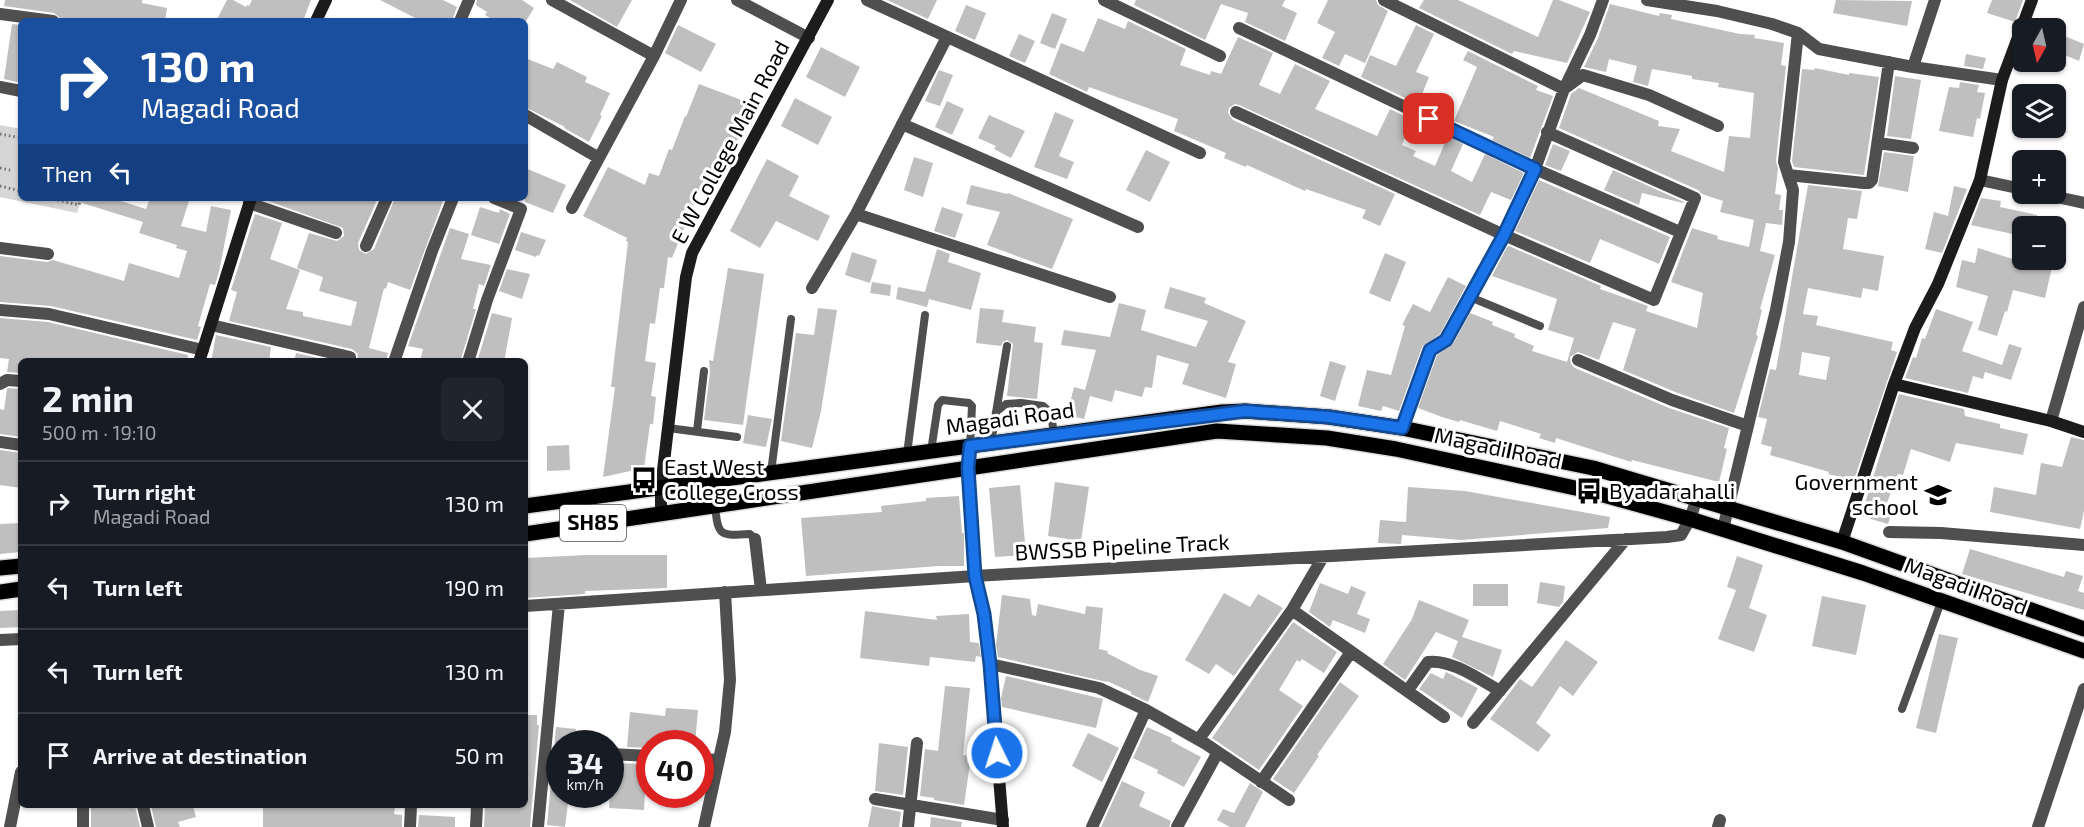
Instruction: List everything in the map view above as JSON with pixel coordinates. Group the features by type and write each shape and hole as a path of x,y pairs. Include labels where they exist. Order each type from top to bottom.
{"main road":[{"name":"Magadi Road","path":"528,506 661,486 1245,411 1329,417 1402,428 1593,468 1842,542 2084,629"},
{"name":"Magadi Road","path":"528,534 1217,431 1327,438 1396,449 1589,491 1690,519 1863,573 2084,651"},
{"path":"0,568 18,566"},
{"path":"0,592 18,589"}],"street":[{"path":"317,18 326,0"},
{"path":"461,18 469,0"},
{"path":"552,0 654,56"},
{"path":"572,208 654,56 681,0"},
{"path":"736,0 809,38"},
{"name":"E W College Main Road","path":"661,513 661,486 686,277 692,253 828,0"},
{"path":"867,0 1200,153"},
{"path":"1104,0 1220,56"},
{"path":"1384,0 1564,89"},
{"path":"1402,428 1430,350 1446,340 1504,235 1535,169 1564,89 1590,35 1603,0"},
{"path":"1647,0 1717,11 1772,24 1798,33 1820,49 1912,67 2002,80"},
{"path":"1912,67 1935,0"},
{"path":"1842,542 1915,328 1938,284 1980,180 2002,80 2032,0"},
{"path":"0,14 30,18"},
{"path":"1239,28 1535,169 1680,232"},
{"path":"1723,529 1776,310 1789,242 1794,201 1784,162 1798,33"},
{"path":"812,288 856,214 947,37"},
{"path":"1788,175 1869,183 1873,176 1888,62"},
{"path":"1564,89 1583,75 1649,95 1718,126"},
{"path":"0,87 18,90"},
{"path":"1236,112 1504,235 1654,300 1695,198 1547,132"},
{"path":"528,117 599,158"},
{"path":"902,124 1138,227"},
{"path":"1878,143 1913,147"},
{"path":"1980,180 2012,187"},
{"path":"2066,199 2084,203"},
{"path":"0,310 49,314 201,356 250,201"},
{"path":"253,201 336,233"},
{"path":"366,246 386,201"},
{"path":"395,358 452,201"},
{"path":"469,358 487,300 521,209 501,201"},
{"path":"856,214 1110,297"},
{"path":"0,248 48,254"},
{"path":"2051,421 2084,307"},
{"path":"211,325 350,357"},
{"path":"1578,360 1672,400 1748,426"},
{"path":"0,384 7,380 18,381"},
{"path":"1894,384 2051,421 2084,432"},
{"path":"0,442 18,445"},
{"path":"875,799 1003,824 990,664 984,614 975,576 968,468 970,446"},
{"path":"1690,519 1697,498"},
{"name":"BWSSB Pipeline Track","path":"528,606 975,576 1681,535 1690,519"},
{"path":"1889,531 2084,545"},
{"path":"755,539 761,590"},
{"path":"1473,723 1626,539"},
{"path":"1199,739 1292,610 1323,557"},
{"path":"704,827 725,732 730,680 725,592"},
{"path":"538,827 559,604"},
{"path":"1292,610 1444,717"},
{"path":"0,640 18,639"},
{"path":"1261,782 1351,652"},
{"path":"1408,690 1428,662 1434,662 1448,664 1500,691"},
{"path":"990,664 1099,688 1199,739 1289,800"},
{"path":"2038,827 2084,689"},
{"path":"1092,827 1146,710"},
{"path":"908,827 917,743"},
{"path":"1179,826 1218,752"},
{"path":"714,759 719,759"},
{"path":"10,827 18,787"},
{"path":"83,808 83,827"},
{"path":"143,808 148,827"},
{"path":"410,827 411,808"},
{"path":"476,827 477,808"}],"lane":[{"path":"1470,297 1540,326"},
{"path":"907,454 925,315"},
{"path":"771,472 791,319"},
{"path":"991,443 1007,346"},
{"path":"697,431 704,370"},
{"path":"931,451 938,405 942,400 969,403 972,406 970,446"},
{"path":"996,412 1006,404 1021,403 1043,406 1051,413 1054,435"},
{"path":"668,428 736,437"},
{"path":"715,505 717,526 720,532 725,536 750,534 755,539"},
{"path":"1902,709 1941,602"}],"path":[{"path":"0,134 18,137"},
{"path":"0,168 10,170"},
{"path":"0,186 18,190"},
{"path":"62,201 79,205 80,201"}],"shaded area":[{"path":"0,125 18,128 18,201 0,197"},
{"path":"19,201 81,201 77,213"}],"building":[{"path":"5,0 142,0 142,3 167,8 165,18 60,18 54,13 4,6"},
{"path":"227,0 233,0 246,7 252,0 311,0 304,18 218,18"},
{"path":"380,0 443,0 457,7 453,18 415,18"},
{"path":"477,0 522,0 534,8 528,18 490,18 485,15 487,12 476,5"},
{"path":"570,0 632,0 617,27"},
{"path":"887,0 937,0 928,19"},
{"path":"1136,0 1285,0 1282,6 1297,13 1285,41 1245,22 1248,13 1221,4 1205,40 1134,5"},
{"path":"1328,0 1376,0 1378,5 1388,11 1365,63 1345,54 1339,66 1322,58 1335,32 1317,23"},
{"path":"1424,0 1458,0 1538,37 1553,0 1559,0 1590,12 1567,63 1514,51 1512,54 1419,8"},
{"path":"1836,0 1912,1 1907,26 1833,13"},
{"path":"1992,0 2023,0 2016,18 2012,18 2012,21 1987,13"},
{"path":"1610,4 1659,16 1660,13 1672,15 1671,19 1740,34 1755,35 1754,38 1784,43 1781,65 1786,66 1776,161 1778,169 1775,194 1781,195 1779,210 1783,210 1782,225 1766,223 1760,251 1775,255 1760,309 1762,310 1756,335 1758,336 1734,413 1623,370 1636,329 1613,322 1599,360 1578,352 1570,357 1571,364 1575,368 1669,408 1729,428 1724,448 1727,449 1719,482 1632,460 1631,462 1556,438 1555,443 1539,438 1541,434 1500,421 1497,431 1460,420 1459,422 1418,408 1437,355 1453,344 1470,313 1515,334 1514,337 1534,346 1532,351 1567,362 1574,338 1548,330 1557,299 1492,276 1509,246 1601,286 1600,289 1648,306 1646,311 1697,328 1703,293 1671,282 1692,228 1718,236 1717,239 1749,247 1754,220 1720,212 1723,201 1702,194 1698,190 1559,128 1571,94 1579,88 1659,121 1658,126 1680,129 1671,151 1724,172 1729,136 1750,138 1754,93 1718,87 1719,83 1652,69 1648,86 1633,82 1637,66 1609,59 1606,72 1584,67 1598,38"},
{"path":"966,5 986,13 975,40 955,31"},
{"path":"1052,13 1067,19 1055,49 1040,43"},
{"path":"1098,18 1125,29 1128,21 1186,49 1180,65 1210,75 1211,71 1221,74 1238,37 1273,53 1259,85 1280,94 1295,64 1330,81 1315,109 1377,136 1390,109 1412,120 1402,145 1416,151 1413,156 1435,166 1448,136 1463,144 1451,171 1472,182 1485,154 1524,173 1511,200 1491,192 1480,215 1239,105 1235,104 1229,108 1228,113 1233,120 1395,194 1380,226 1362,218 1366,210 1306,189 1305,191 1247,165 1246,167 1224,158 1226,153 1174,131 1178,119 1089,87 1087,92 1049,74 1061,43 1084,52"},
{"path":"12,24 18,25 18,82 4,79"},
{"path":"678,25 716,44 701,72 665,53"},
{"path":"1416,25 1434,34 1416,72 1429,77 1418,104 1361,77 1370,55 1396,66"},
{"path":"1019,34 1035,41 1025,63 1009,56"},
{"path":"2066,36 2084,44 2079,61 2066,56"},
{"path":"821,47 860,67 845,97 806,77"},
{"path":"1468,51 1538,86 1536,90 1553,96 1530,158 1492,140 1494,137 1454,121 1477,67 1463,60"},
{"path":"1966,54 1986,58 1983,69 1964,66"},
{"path":"528,59 553,69 557,62 587,77 585,82 610,93 589,142 528,108"},
{"path":"1815,68 1849,75 1849,73 1879,77 1864,175 1794,167 1792,161 1802,69 1814,70"},
{"path":"939,70 953,75 940,106 925,101"},
{"path":"1895,76 1921,80 1911,139 1887,136"},
{"path":"1960,82 1979,85 1977,92 1985,93 1980,119 1977,118 1973,137 1939,131 1949,87 1959,88"},
{"path":"699,84 752,104 727,166 717,163 707,191 700,189 672,258 668,257 664,288 660,288 655,324 650,323 645,361 656,363 651,396 656,397 644,468 603,477 615,387 611,387 628,242 627,238 583,216 608,167 645,185 649,173 659,176"},
{"path":"795,98 832,117 818,145 781,126"},
{"path":"947,101 964,109 952,135 935,127"},
{"path":"1055,112 1074,120 1059,156 1074,162 1067,179 1034,167"},
{"path":"989,115 1025,131 1011,158 994,149 996,146 978,138"},
{"path":"1553,144 1570,151 1561,171 1545,165"},
{"path":"1146,150 1170,162 1150,202 1126,190"},
{"path":"1884,152 1914,156 1908,192 1878,186"},
{"path":"914,157 933,163 923,197 904,190"},
{"path":"767,159 799,176 789,196 830,216 818,241 776,221 760,248 730,231"},
{"path":"528,169 566,185 553,213 525,202 528,201"},
{"path":"1613,170 1684,202 1642,193 1639,205 1604,190"},
{"path":"1539,180 1670,237 1659,264 1600,239 1590,263 1515,231"},
{"path":"971,185 1008,193 1073,219 1052,269 987,245 1000,212 966,204"},
{"path":"1808,185 1862,191 1857,219 1848,218 1843,249 1884,256 1878,291 1863,288 1861,298 1808,288 1803,314 1818,316 1816,325 1893,342 1891,350 1897,352 1854,480 1770,455 1772,447 1761,444 1767,419 1758,417 1770,369 1776,370","holes":["1802,352 1830,357 1826,380 1799,375"]},
{"path":"1954,186 1967,189 1942,253 1925,249 1934,212 1948,216"},
{"path":"1981,198 2001,201 2000,207 2037,215 2012,216 2012,234 1971,225"},
{"path":"76,201 121,201 146,209 149,201 189,201 181,226 206,232 211,206 231,210 219,272 215,285 210,284 198,326 201,327 197,340 51,306 0,302 0,256 47,262 53,260 124,281 129,263 179,278 187,251 176,248 177,245 139,233 143,222"},
{"path":"268,201 377,201 358,243 359,250 366,254 374,249 394,201 443,201 410,290 388,282 386,289 384,288 369,348 388,353 387,358 358,358 358,354 352,349 229,321 237,292 231,290 255,214 282,223 270,259 300,270 286,309 303,312 303,316 351,326 357,302 319,291 323,277 297,268 309,233 337,241 344,236 343,228"},
{"path":"480,207 499,213 500,209 510,214 499,244 471,235"},
{"path":"942,207 963,214 955,238 934,231"},
{"path":"450,228 469,234 461,259 491,265 484,286 479,284 473,309 476,309 461,358 421,358 423,349 408,346"},
{"path":"521,232 546,240 539,256 515,250"},
{"path":"1978,248 2012,259 2012,270 2051,270 2045,298 2013,290 1997,336 1978,330 1988,296 1956,287 1962,260 1975,263"},
{"path":"937,249 950,254 948,262 981,273 971,310 929,299 927,307 896,299 898,287 925,292"},
{"path":"852,252 877,260 870,283 845,275"},
{"path":"1385,253 1406,262 1390,302 1369,293"},
{"path":"728,268 764,274 743,425 704,420 710,372 709,360 713,361"},
{"path":"507,269 530,274 522,299 499,291"},
{"path":"1448,277 1466,286 1440,334 1422,347 1399,411 1383,406 1381,411 1358,406 1367,370 1391,375 1405,326 1402,325 1413,304 1430,312"},
{"path":"872,282 891,285 890,296 870,293"},
{"path":"1170,287 1206,298 1204,303 1246,321 1228,362 1236,364 1226,398 1182,384 1189,364 1157,355 1152,388 1145,387 1142,397 1115,390 1112,402 1090,396 1084,419 1067,415 1074,387 1085,390 1096,350 1061,345 1064,330 1110,337 1119,303 1146,310 1141,330 1196,347 1208,321 1164,308"},
{"path":"818,308 837,310 821,411 812,448 781,441 796,333 814,335"},
{"path":"980,308 1004,310 1002,322 1036,327 1034,342 1043,343 1037,399 1007,396 1013,344 1007,340 1001,346 976,343"},
{"path":"1936,309 1973,322 1962,351 2002,365 2009,344 2022,348 2011,380 1985,372 1983,379 1973,376 1968,393 1905,378 1913,357 1916,358 1922,338 1925,339"},
{"path":"492,313 512,318 505,358 478,358"},
{"path":"0,318 48,322 188,355 188,358 18,358 18,373 7,372 9,359 0,358"},
{"path":"216,335 271,347 270,358 212,358"},
{"path":"296,353 318,358 295,358"},
{"path":"1330,361 1346,366 1335,401 1320,396"},
{"path":"7,389 18,389 18,437 0,434 0,409 4,410"},
{"path":"1899,394 1964,409 1965,416 2000,424 2000,428 2028,434 2023,455 1956,443 1950,462 1911,449 1903,475 1898,474 1885,508 1892,511 1888,524 1861,516"},
{"path":"748,415 772,419 766,447 743,443"},
{"path":"2071,437 2084,440 2084,511 2080,529 1990,512 1994,487 2036,495 2041,463 2062,467"},
{"path":"569,445 570,470 547,471 547,446"},
{"path":"0,450 18,453 18,488 0,485"},
{"path":"1055,482 1089,487 1081,541 1048,536"},
{"path":"1020,485 1026,555 995,557 989,488"},
{"path":"1408,487 1465,491 1610,517 1608,528 1461,540 1402,535 1401,544 1378,543 1380,520 1406,522"},
{"path":"959,496 962,533 964,533 964,566 806,576 801,518 882,512 881,506 926,501 926,498"},
{"path":"18,523 18,552 0,554 0,524"},
{"path":"1970,549 2064,577 2066,571 2083,576 2078,591 2084,593 2084,610 1962,574"},
{"path":"667,555 667,588 585,591 585,594 528,598 528,558"},
{"path":"1737,556 1763,565 1749,608 1767,615 1754,652 1718,639 1736,590 1727,587"},
{"path":"1540,582 1565,586 1563,602 1559,607 1537,603"},
{"path":"1320,583 1348,594 1351,586 1366,592 1357,614 1370,619 1365,633 1333,620 1330,627 1309,612"},
{"path":"1473,584 1508,584 1508,606 1473,606"},
{"path":"1224,593 1250,607 1258,594 1283,608 1234,676 1216,664 1209,674 1185,660"},
{"path":"1002,595 1030,599 1032,615 1036,616 1038,604 1085,614 1086,606 1103,608 1099,649 1108,651 1107,653 1140,670 1158,676 1148,702 1107,681 998,657 996,645"},
{"path":"1822,596 1866,605 1856,655 1812,646"},
{"path":"1419,600 1469,620 1462,637 1502,650 1493,677 1452,657 1458,641 1436,632 1405,680 1383,664 1412,619"},
{"path":"18,610 18,627 0,628 0,611"},
{"path":"865,611 937,620 936,616 969,614 970,642 979,643 981,657 976,656 975,662 930,657 929,666 860,658"},
{"path":"1293,622 1337,652 1324,673 1302,659 1300,662 1297,660 1279,690 1303,706 1259,770 1212,738"},
{"path":"1939,634 1958,638 1936,733 1916,728"},
{"path":"1566,640 1598,662 1573,696 1560,686 1536,723 1551,735 1538,752 1490,719 1520,679 1532,687"},
{"path":"1446,672 1478,688 1462,718 1419,689 1431,673 1443,679"},
{"path":"1006,676 1103,699 1096,728 1002,707 1001,698"},
{"path":"1340,682 1359,696 1317,755 1319,756 1294,793 1273,779"},
{"path":"945,686 970,688 963,755 971,756 964,805 920,796 925,749 938,751"},
{"path":"666,708 698,710 696,730 636,730 636,747 627,747 630,712 665,716"},
{"path":"528,715 537,715 537,725 539,725 530,827 484,827 485,808 528,808"},
{"path":"556,727 576,729 576,730 556,730"},
{"path":"1147,727 1172,738 1171,741 1201,757 1184,787 1157,773 1158,770 1133,758"},
{"path":"1088,733 1119,748 1102,782 1072,766"},
{"path":"879,743 908,747 903,795 875,791"},
{"path":"624,763 636,764 636,808 644,808 644,810 609,808 624,808"},
{"path":"1122,781 1145,792 1139,806 1171,821 1169,827 1101,827"},
{"path":"1250,783 1263,792 1245,827 1230,827 1217,820 1223,809 1234,813"},
{"path":"872,806 901,812 899,827 868,827"},
{"path":"91,808 135,808 140,827 91,827"},
{"path":"151,808 194,808 196,817 178,822 180,827 156,827"},
{"path":"263,808 395,808 394,814 402,815 402,827 263,827"},
{"path":"549,808 567,808 565,827 547,825"},
{"path":"419,815 455,817 455,827 418,827"},
{"path":"931,817 962,822 961,827 930,827"}],"place":[{"name":"East West College Cross","path":"644,480"},
{"name":"Byadarahalli","path":"1589,491"},
{"name":"Government school","path":"1938,495"}],"route":[{"path":"997,753 984,614 975,576 968,468 970,446 1222,412 1245,411 1329,417 1402,428 1430,350 1446,340 1504,235 1535,169 1429,119"}]}
